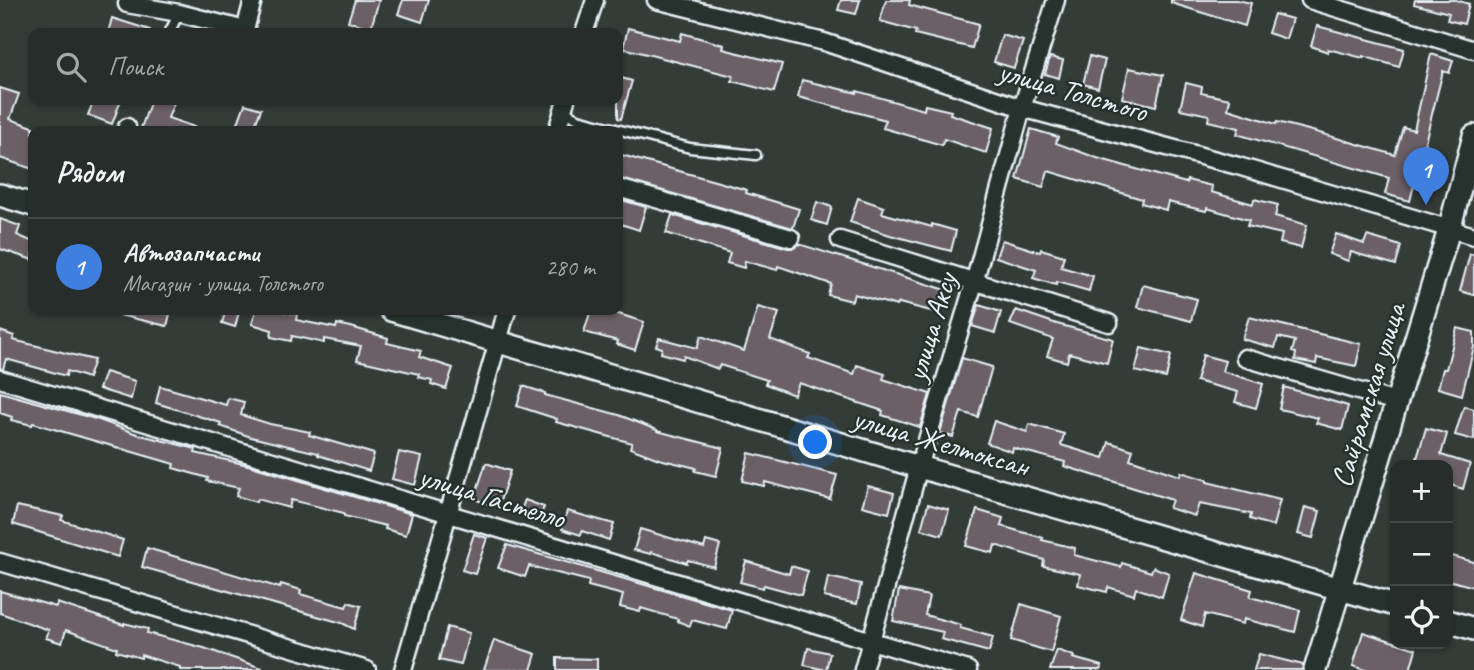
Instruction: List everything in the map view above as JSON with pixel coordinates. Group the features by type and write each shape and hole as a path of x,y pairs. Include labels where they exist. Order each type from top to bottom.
{"main road":[{"name":"Сайрамская улица","path":"1315,670 1449,230 1474,136"},
{"path":"0,195 28,203"},
{"name":"улица Желтоксан","path":"408,315 1390,604"},
{"path":"1453,622 1474,628"}],"street":[{"path":"246,28 253,0"},
{"path":"586,28 595,0"},
{"name":"улица Толстого","path":"656,0 824,42 1022,108 1238,166 1474,236"},
{"name":"улица Аксу","path":"863,670 1022,108 1056,0"},
{"path":"1310,0 1474,50"},
{"path":"127,4 237,28"},
{"path":"559,126 565,105"},
{"path":"623,189 791,238"},
{"path":"840,240 1110,323"},
{"path":"403,670 506,315"},
{"path":"1245,358 1396,402"},
{"name":"улица Гастелло","path":"0,379 968,670"},
{"path":"0,562 367,670"}],"lane":[{"path":"171,28 178,13"},
{"path":"565,105 578,118 608,126"},
{"path":"623,130 690,148 756,155"}],"building":[{"path":"355,0 379,0 371,28 348,21"},
{"path":"403,0 429,0 422,22 398,14"},
{"path":"841,0 860,0 856,14 838,10"},
{"path":"886,0 910,0 909,5 979,24 972,48 915,34 916,31 880,21"},
{"path":"1171,0 1237,0 1251,3 1245,26 1171,3"},
{"path":"1415,0 1456,0 1469,4 1464,24 1447,20 1449,13 1414,4"},
{"path":"1274,14 1292,19 1286,39 1268,33"},
{"path":"112,18 144,28 109,28"},
{"path":"1317,26 1404,49 1399,67 1363,56 1328,49 1328,52 1311,46"},
{"path":"628,28 680,41 682,33 724,45 723,49 782,64 774,92 732,81 733,76 623,48"},
{"path":"1002,35 1023,41 1014,68 994,62"},
{"path":"1431,54 1453,61 1449,73 1443,71 1410,201 1385,194 1389,178 1237,134 1239,128 1208,121 1209,115 1180,109 1186,83 1202,87 1201,93 1230,99 1228,109 1395,155 1403,127 1414,130"},
{"path":"1090,56 1105,60 1098,88 1083,84"},
{"path":"1050,57 1063,60 1059,78 1045,74"},
{"path":"1129,68 1163,75 1156,106 1122,98"},
{"path":"623,78 632,81 621,119 618,118 618,105 623,105"},
{"path":"802,80 857,91 924,110 925,105 951,111 950,114 993,128 986,153 944,139 942,145 883,128 886,120 798,97"},
{"path":"0,88 19,94 10,119 30,126 28,126 28,167 0,158"},
{"path":"92,105 119,105 112,124 88,115"},
{"path":"149,105 173,105 168,118 191,126 142,126"},
{"path":"245,105 261,109 255,126 237,126"},
{"path":"1031,129 1058,137 1056,143 1097,158 1186,183 1187,180 1212,186 1211,192 1253,204 1254,199 1278,205 1275,216 1307,225 1301,248 1280,243 1282,234 1247,226 1249,220 1207,208 1206,211 1168,202 1166,210 1141,203 1142,199 1048,171 1043,187 1017,179"},
{"path":"623,155 747,190 746,193 799,209 793,228 623,179"},
{"path":"858,198 884,207 882,213 956,231 951,251 850,222"},
{"path":"623,200 646,207 639,230 623,225"},
{"path":"817,202 832,207 827,225 811,220"},
{"path":"672,215 788,248 799,244 946,290 939,313 899,303 897,306 854,294 852,301 828,295 831,284 778,266 777,270 745,261 744,268 727,263 730,253 666,233"},
{"path":"0,219 20,226 17,235 28,240 28,258 0,249"},
{"path":"1336,234 1364,244 1367,236 1401,246 1396,265 1351,252 1348,261 1329,254"},
{"path":"1002,240 1040,252 1041,249 1064,256 1061,267 1093,276 1089,291 1033,278 1036,270 996,257"},
{"path":"1470,254 1474,254 1474,295 1460,291"},
{"path":"1143,285 1197,299 1191,321 1137,307"},
{"path":"979,305 1001,312 995,333 972,326"},
{"path":"758,307 779,313 770,339 810,354 808,358 854,374 857,365 885,374 883,379 930,394 920,427 882,415 883,411 799,383 794,395 765,384 767,380 720,365 718,369 684,356 683,359 661,353 662,348 656,346 659,338 697,348 701,336 744,351"},
{"path":"1016,310 1113,339 1107,363 1069,353 1067,362 1047,356 1053,339 1010,324"},
{"path":"119,315 170,315 167,326"},
{"path":"224,315 238,315 235,327 222,323"},
{"path":"255,315 297,315 296,320 336,328 337,324 388,338 387,343 421,351 419,357 453,368 446,389 431,384 432,380 418,377 419,374 357,360 361,346 324,339 324,343 292,336 291,341 271,337 272,330 252,324"},
{"path":"589,315 622,315 644,322 635,350 617,344 618,341 584,332"},
{"path":"1249,317 1361,344 1356,366 1317,358 1316,364 1295,360 1296,353 1292,352 1295,341 1278,337 1275,348 1242,339"},
{"path":"1457,328 1474,332 1474,347 1462,395 1438,388"},
{"path":"0,331 14,336 13,340 94,360 88,378 67,371 66,376 6,359 3,369 0,369"},
{"path":"1141,348 1171,355 1166,378 1135,371"},
{"path":"1203,355 1225,361 1222,371 1263,384 1256,408 1235,402 1238,392 1196,381"},
{"path":"962,358 992,367 978,417 961,412 953,437 940,433"},
{"path":"105,372 135,381 131,399 99,389"},
{"path":"160,386 226,405 228,398 244,402 241,415 310,432 309,435 374,454 369,471 318,453 251,437 220,426 221,423 156,403"},
{"path":"523,386 545,395 619,415 657,431 723,448 716,476 630,448 632,443 556,422 557,419 517,406"},
{"path":"1284,387 1348,406 1342,430 1316,423 1318,418 1279,409"},
{"path":"0,392 196,449 195,453 248,465 412,514 406,535 385,529 386,526 344,516 344,513 291,500 289,508 257,499 256,502 236,496 239,488 207,481 208,478 173,468 174,464 33,423 32,425 11,420 12,417 0,413"},
{"path":"1464,406 1474,409 1474,440 1455,435"},
{"path":"994,421 1027,432 1029,424 1064,434 1061,445 1104,458 1109,442 1133,450 1130,459 1180,476 1181,472 1207,482 1280,500 1273,526 1250,519 1251,514 1199,504 1195,516 1169,508 1172,500 1064,466 1065,462 1013,448 1012,452 987,443"},
{"path":"1426,428 1447,434 1441,455 1470,464 1463,489 1453,486 1453,460 1416,460"},
{"path":"399,452 422,457 415,485 392,479"},
{"path":"749,453 837,475 830,499 765,482 764,486 742,481"},
{"path":"486,463 510,471 498,507 474,499"},
{"path":"868,486 894,493 889,513 862,506"},
{"path":"525,500 544,507 539,520 520,512"},
{"path":"928,504 949,510 942,535 921,529"},
{"path":"17,506 63,516 61,520 123,540 118,557 13,524"},
{"path":"1305,507 1320,511 1313,538 1298,534"},
{"path":"977,510 1003,518 1001,526 1075,548 1074,555 1121,567 1122,563 1151,572 1153,567 1169,573 1162,597 1136,588 1134,595 1108,587 1107,592 1078,585 1080,574 1043,566 1044,560 995,545 993,553 966,546"},
{"path":"567,511 614,524 609,540 582,531 581,535 562,529"},
{"path":"640,529 704,548 706,541 720,545 714,567 634,550"},
{"path":"474,534 487,538 475,574 462,570"},
{"path":"507,545 732,610 727,629 692,620 690,626 677,621 678,619 641,608 640,612 620,607 623,595 588,586 589,581 529,566 525,577 498,568"},
{"path":"147,548 280,588 281,584 301,590 300,594 346,607 348,602 361,606 354,629 342,623 142,567"},
{"path":"1453,556 1474,562 1474,587 1453,581"},
{"path":"746,561 789,574 791,566 808,571 801,595 740,582"},
{"path":"1196,573 1252,590 1250,597 1300,610 1295,632 1244,619 1243,624 1205,614 1202,627 1181,620"},
{"path":"828,577 861,584 857,604 824,597"},
{"path":"899,590 929,596 925,615 993,637 989,652 941,639 943,632 893,621"},
{"path":"0,591 56,607 57,603 124,625 148,629 147,633 204,648 262,670 180,670 180,667 141,655 141,658 116,651 117,648 66,630 62,643 46,638 49,630 0,613"},
{"path":"1021,604 1061,616 1051,652 1011,640"},
{"path":"447,627 469,633 461,665 439,660"},
{"path":"1363,632 1390,641 1390,649 1416,649 1410,670 1366,670 1353,666"},
{"path":"494,640 536,654 531,670 484,670"},
{"path":"808,648 830,653 826,670 804,665"},
{"path":"1057,650 1074,656 1073,658 1102,666 1101,670 1050,670"},
{"path":"1259,654 1303,665 1302,670 1254,670"},
{"path":"557,658 597,659 597,670 557,670"}],"place":[{"name":"Автозапчасти","path":"1426,205"}]}
